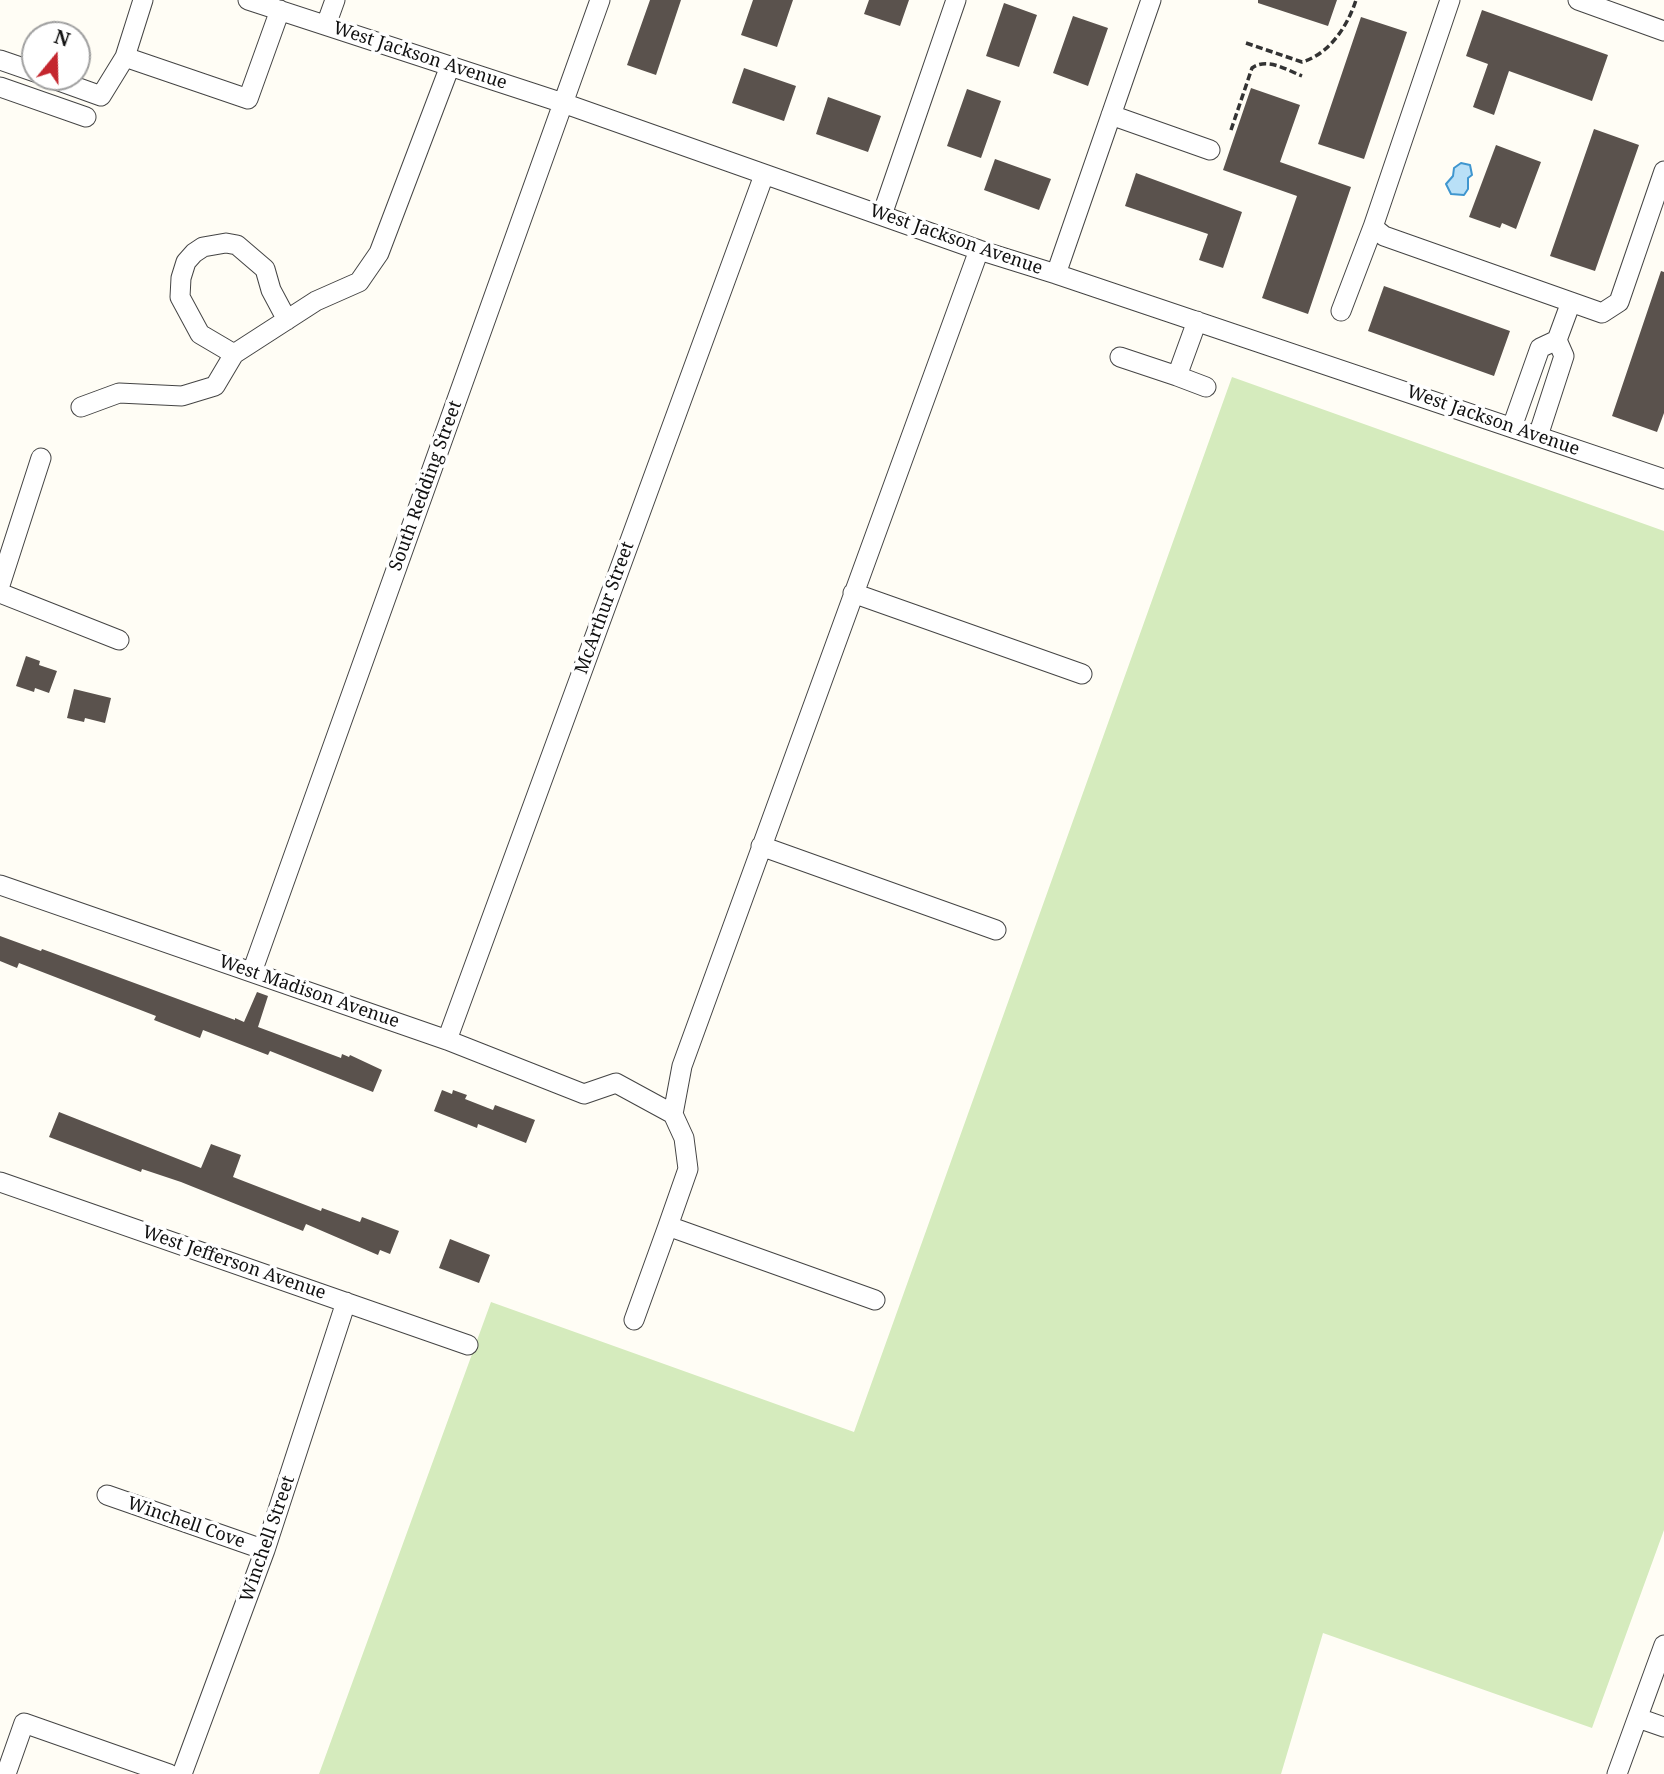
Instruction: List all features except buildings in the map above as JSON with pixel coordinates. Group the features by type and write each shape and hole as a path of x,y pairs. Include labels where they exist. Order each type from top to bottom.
{"street":[{"path":"88,91 102,96 125,57 142,0"},
{"name":"West Jackson Avenue","path":"248,0 563,103 979,250 1664,479"},
{"path":"326,25 335,0"},
{"name":"South Redding Street","path":"252,972 600,0"},
{"path":"882,215 956,0"},
{"path":"1056,274 1151,0"},
{"path":"1341,311 1373,227 1450,0"},
{"path":"1578,0 1664,31"},
{"path":"125,57 248,99 280,10"},
{"path":"0,60 21,67"},
{"path":"81,407 119,393 182,396 215,386 234,354 316,301 359,282 379,253 450,66"},
{"path":"0,87 86,117"},
{"path":"1111,115 1210,150"},
{"path":"1373,227 1384,236 1602,313 1619,302 1664,171"},
{"name":"McArthur Street","path":"447,1040 764,175"},
{"path":"234,354 200,334 180,297 181,278 186,262 203,247 226,243 237,245 265,269 271,290 287,320"},
{"path":"634,1320 688,1168 684,1138 673,1114 682,1066 979,250"},
{"path":"1538,436 1564,356 1557,340 1571,302"},
{"path":"1177,376 1197,321"},
{"path":"1512,428 1540,348 1557,340"},
{"path":"1120,357 1206,387"},
{"path":"0,584 41,458"},
{"path":"0,593 119,640"},
{"path":"853,593 1082,674"},
{"path":"761,846 996,930"},
{"name":"West Madison Avenue","path":"0,885 447,1040 584,1094 616,1083 673,1114"},
{"name":"West Jefferson Avenue","path":"0,1182 468,1345"},
{"path":"668,1226 875,1300"},
{"name":"Winchell Street","path":"183,1774 265,1550 346,1302"},
{"name":"Winchell Cove","path":"107,1495 265,1550"},
{"path":"1617,1774 1664,1645"},
{"path":"1638,1718 1664,1727"},
{"path":"6,1774 24,1723 169,1774"}],"path":[{"path":"1246,43 1302,62 1309,60 1333,41 1350,20 1356,0"},
{"path":"1273,65 1276,53"},
{"path":"1231,130 1252,68 1258,63 1273,65 1302,76"}],"green space":[{"path":"1232,377 1664,531 1664,1530 1592,1728 1323,1633 1281,1774 319,1774 491,1302 854,1432"}],"water":[{"path":"1461,163 1470,165 1472,175 1468,178 1468,189 1464,195 1451,194 1446,184 1453,176 1454,168"}]}
